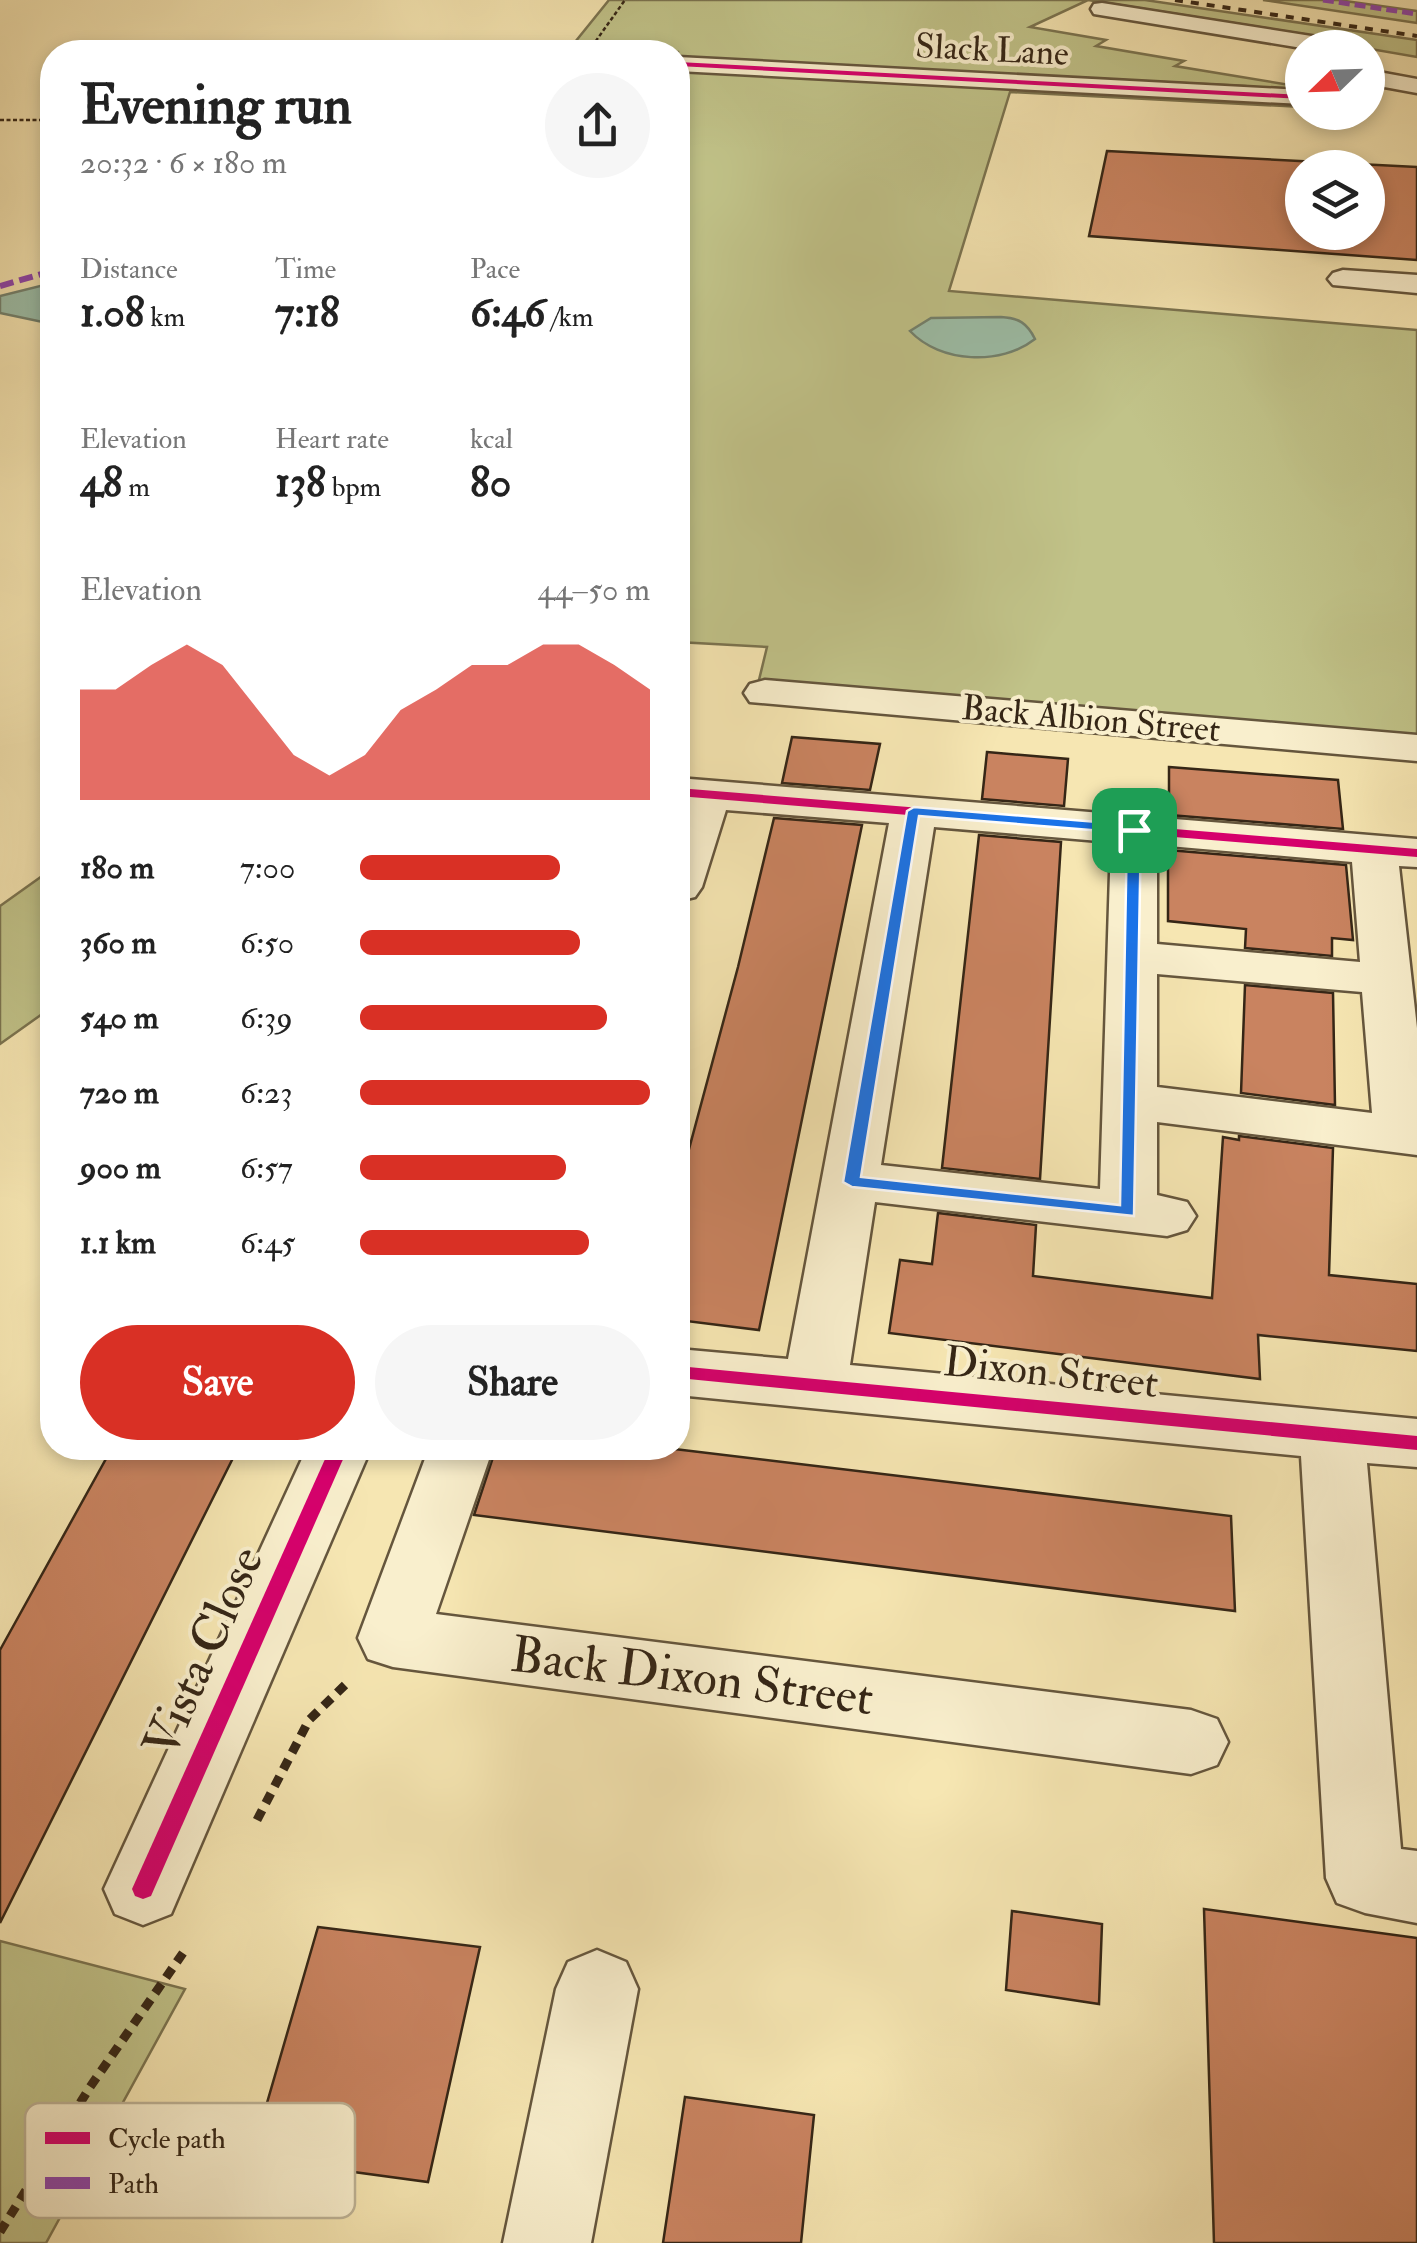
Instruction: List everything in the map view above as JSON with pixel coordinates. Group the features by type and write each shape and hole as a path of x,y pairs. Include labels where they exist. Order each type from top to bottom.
{"street":[{"path":"1102,9 1285,39"},
{"name":"Slack Lane","path":"690,65 1285,95"},
{"path":"1190,66 1285,82"},
{"path":"1385,81 1417,88"},
{"path":"1385,89 1417,88"},
{"path":"1385,101 1417,102"},
{"path":"1343,278 1417,284"},
{"name":"Back Albion Street","path":"765,694 1417,748"},
{"path":"693,794 1395,851 1386,979 1409,1136 1130,1101"},
{"path":"816,1385 914,811"},
{"path":"852,1182 1148,1214 1130,1101 1134,830"},
{"path":"1132,957 1386,979"},
{"name":"Dixon Street","path":"690,1373 1417,1443"},
{"path":"1332,1435 1365,1878 1417,1887"},
{"name":"Vista Close","path":"143,1888 334,1460"},
{"name":"Back Dixon Street","path":"457,1460 394,1638 1191,1742"},
{"path":"547,2243 597,1990"}],"path":[{"path":"597,40 626,0"},
{"path":"0,120 40,120"}],"green space":[{"path":"609,0 1088,0 1030,27 1106,40 1096,46 1184,61 1175,66 1285,84 1285,91 690,59 690,40 577,40"},
{"path":"1088,0 1145,0 1349,30 1285,31"},
{"path":"1263,0 1338,0 1417,11 1417,23"},
{"path":"1385,35 1417,40 1417,57 1385,51"},
{"path":"690,70 1285,102 1285,106 1010,92 949,291 1417,330 1417,737 759,680 767,647 690,643"},
{"path":"40,878 40,1016 0,1044 0,906"},
{"path":"0,1941 185,1989 123,2103 25,2103 25,2218 60,2218 46,2243 0,2243"}],"shaded area":[{"path":"40,286 40,321 0,313 0,296"},
{"path":"1001,317 1022,322 1035,339 1005,354 971,357 937,350 910,331 931,318"}],"building":[{"path":"1107,151 1285,160 1285,250 1385,250 1385,165 1417,167 1417,260 1089,236"},
{"path":"792,737 880,744 870,790 782,783"},
{"path":"987,752 1068,759 1064,806 982,799"},
{"path":"1169,767 1338,780 1343,829 1169,815"},
{"path":"774,818 862,825 759,1330 690,1321 690,1145"},
{"path":"979,835 1061,842 1040,1179 942,1168"},
{"path":"1168,850 1346,865 1353,940 1332,938 1332,956 1245,948 1246,929 1168,921"},
{"path":"1245,985 1333,993 1335,1105 1241,1093"},
{"path":"1239,1136 1333,1148 1329,1275 1417,1284 1417,1351 1258,1335 1260,1379 889,1333 900,1260 932,1264 938,1213 1036,1225 1033,1276 1212,1298 1223,1137 1239,1140"},
{"path":"690,1451 1231,1516 1235,1611 474,1515 492,1460 690,1460"},
{"path":"105,1460 232,1460 0,1923 0,1650"},
{"path":"1204,1909 1417,1938 1417,2243 1214,2243"},
{"path":"1012,1911 1102,1924 1099,2004 1006,1990"},
{"path":"318,1927 480,1947 428,2182 355,2172 355,2103 267,2103"},
{"path":"685,2097 814,2115 801,2243 663,2243"}],"railway":[{"path":"1175,0 1417,36"}],"marked path":[{"path":"1323,0 1417,14"},
{"path":"0,286 40,274"}],"cycle path":[{"path":"690,65 1285,96"},
{"path":"690,793 1417,853"},
{"path":"690,1373 1417,1443"},
{"path":"143,1889 334,1460"}],"route":[{"path":"914,811 1134,830 1128,1212 852,1182 914,811"}]}
